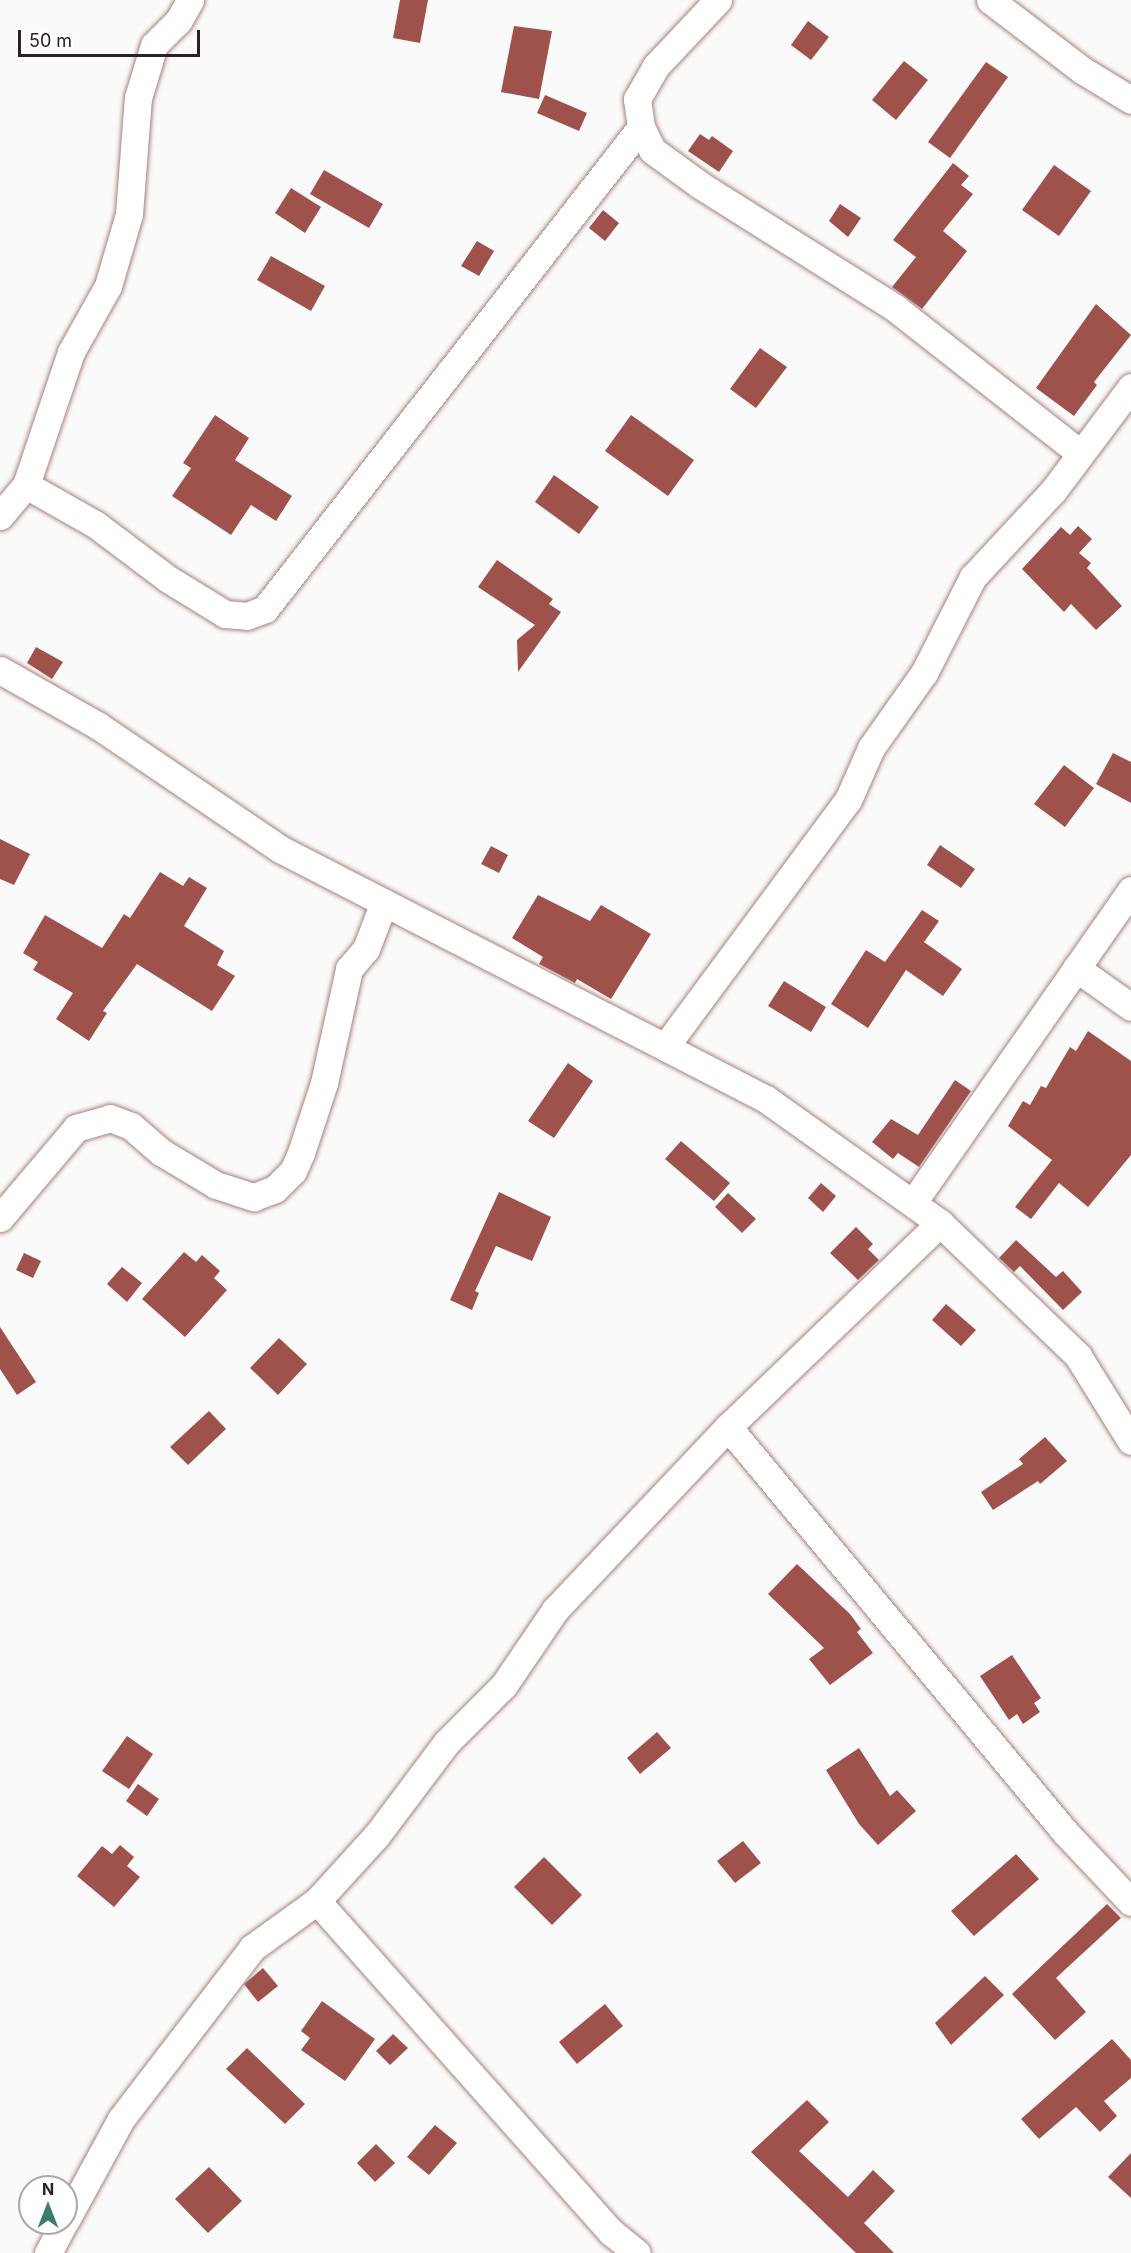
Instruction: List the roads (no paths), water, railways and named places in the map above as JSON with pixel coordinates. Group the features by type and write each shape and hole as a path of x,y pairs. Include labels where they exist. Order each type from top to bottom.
{"street":[{"path":"0,516 26,485 70,352 108,286 129,214 138,98 154,45 179,20 190,0"},
{"path":"718,0 656,66 637,99 641,127 652,150 690,178 895,308 1080,453"},
{"path":"990,0 1082,70 1131,100"},
{"path":"26,485 95,524 168,579 225,614 247,616 265,609 641,127"},
{"path":"665,1047 848,800 872,748 924,674 972,577 1053,491 1131,387"},
{"path":"0,670 97,725 280,849 766,1099 914,1201 940,1222 1078,1356 1131,1442"},
{"path":"914,1201 1131,890"},
{"path":"0,1218 76,1128 110,1118 131,1126 161,1152 216,1185 254,1197 275,1189 293,1171 302,1153 324,1083 349,969 366,949 384,902"},
{"path":"1076,968 1131,1007"},
{"path":"78,2197 121,2119 245,1956 317,1901 377,1835 446,1743 504,1685 555,1610 728,1426 940,1222"},
{"path":"728,1426 1065,1832 1131,1902"},
{"path":"317,1901 611,2232 637,2253"},
{"path":"48,2253 58,2235"}]}
